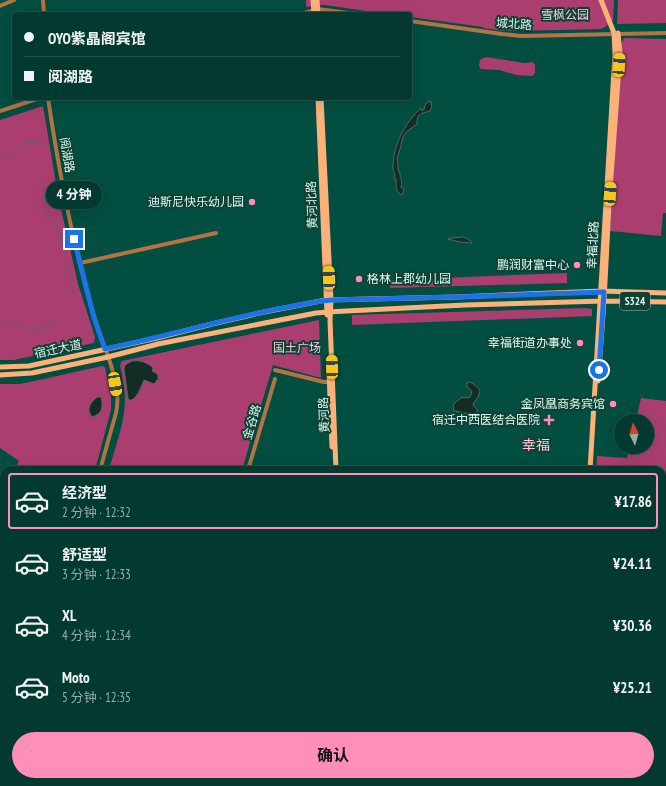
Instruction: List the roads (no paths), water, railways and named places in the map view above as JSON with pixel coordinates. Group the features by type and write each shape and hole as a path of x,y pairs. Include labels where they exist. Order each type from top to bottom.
{"main road":[{"path":"314,0 316,12"},
{"path":"316,12 317,0"},
{"name":"幸福北路","path":"593,466 602,301 603,240 616,33 601,0"},
{"name":"黄河北路","path":"318,100 328,300"},
{"name":"黄河北路","path":"321,100 328,312"},
{"name":"宿迁大道","path":"0,367 29,366 157,338 264,312 328,300 456,297 602,291 666,293"},
{"name":"幸福北路","path":"590,466 602,301"},
{"name":"宿迁大道","path":"0,375 32,372 108,357 158,344 316,313 465,305 602,301 666,302"},
{"name":"黄河路","path":"328,312 333,466"},
{"name":"黄河路","path":"328,312 336,466"}],"street":[{"path":"0,6 14,0"},
{"path":"43,0 44,12"},
{"name":"城北路","path":"412,21 521,36 666,32"},
{"path":"0,111 34,100"},
{"name":"阅湖路","path":"48,100 64,195 94,318 112,368 118,401 101,466"},
{"path":"80,263 216,233"},
{"path":"275,370 329,382"},
{"name":"金谷路","path":"249,466 275,380"}],"water":[{"path":"431,101 432,106 430,111 420,114 418,116 417,124 406,132 403,137 397,158 398,169 402,181 401,187 404,190 401,195 397,189 396,179 394,178 393,168 395,151 401,135 410,120 421,108 421,110 424,110 425,105"},
{"path":"464,237 472,243 448,239 451,238"},
{"path":"132,361 141,361 148,364 153,368 152,371 158,375 158,379 154,384 144,380 136,396 132,400 129,400 124,369 125,365"},
{"path":"469,382 475,385 480,391 473,404 478,411 469,414 454,411 453,406 455,403 462,397 470,397 472,391 467,387 467,383"},
{"path":"97,397 101,397 101,409 98,414 92,417 89,409 92,402"}],"waterway":[{"path":"0,160 9,156 24,144 30,142 49,144"},
{"path":"43,186 46,208 56,224 63,244 66,256 65,266 73,293"},
{"path":"0,323 18,324 34,329 55,323"}],"place":[{"name":"迪斯尼快乐幼儿园","path":"252,202"},
{"name":"鹏润财富中心","path":"577,265"},
{"name":"格林上郡幼儿园","path":"359,279"},
{"name":"幸福街道办事处","path":"580,343"},
{"name":"金凤凰商务宾馆","path":"613,404"},
{"name":"宿迁中西医结合医院","path":"549,420"}],"district":[{"name":"幸福","path":"536,445"}],"park label":[{"name":"雪枫公园","path":"565,15"},
{"name":"国土广场","path":"297,348"}]}
